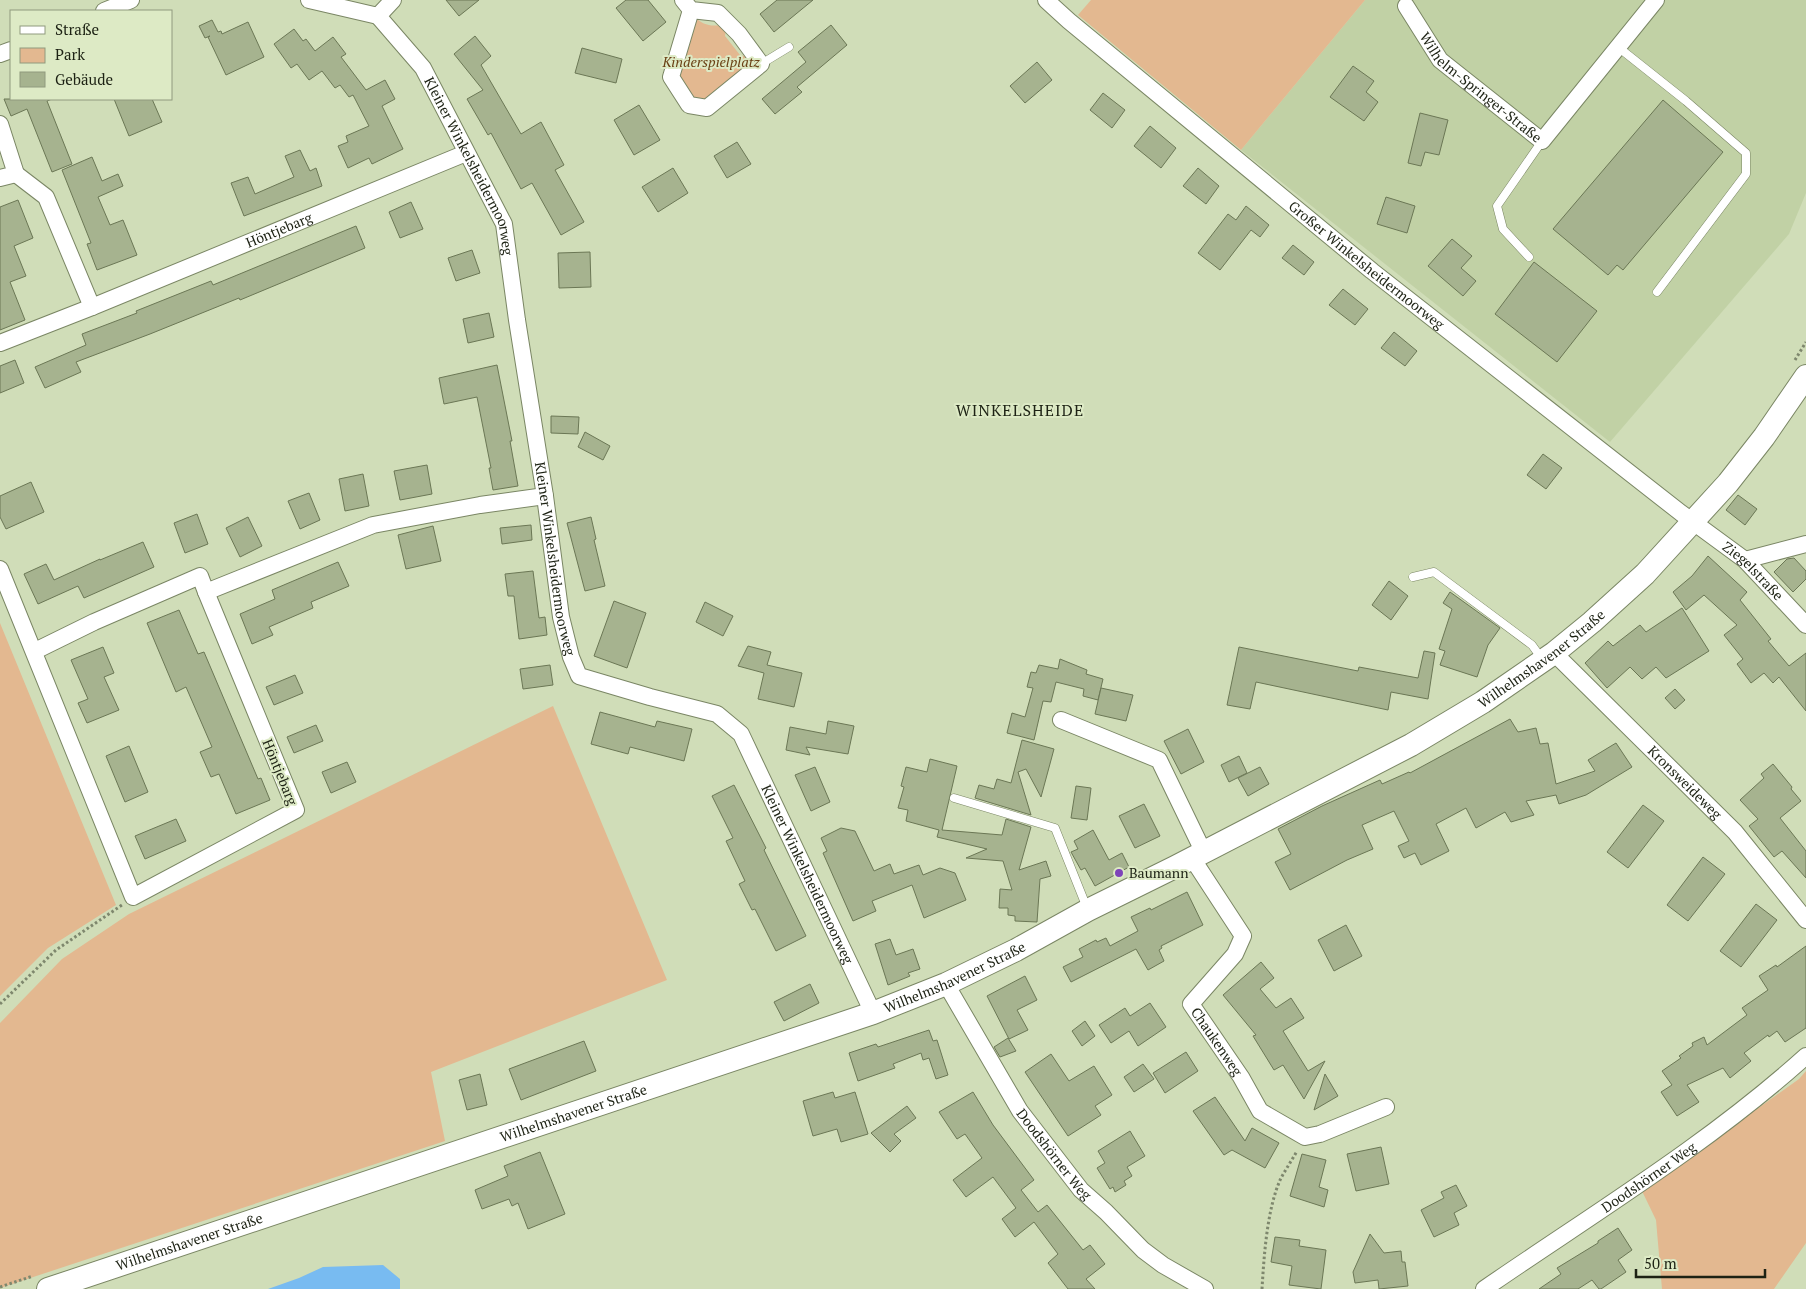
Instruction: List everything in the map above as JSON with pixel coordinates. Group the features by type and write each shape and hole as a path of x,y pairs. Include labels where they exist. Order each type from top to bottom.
{"street":[{"path":"107,10 132,0"},
{"path":"309,0 378,16 393,0"},
{"name":"Großer Winkelsheidermoorweg","path":"1046,0 1372,271 1693,522"},
{"name":"Wilhelm-Springer-Straße","path":"1406,6 1440,60 1542,141 1656,0"},
{"path":"687,5 718,13 739,34 761,64 707,108 689,105 671,77 687,5"},
{"name":"Kleiner Winkelsheidermoorweg","path":"378,16 422,68 504,224 545,496 561,617 571,657 579,676 717,714 741,734 873,1013"},
{"path":"0,124 8,176 46,197 92,307"},
{"name":"Höntjebarg","path":"0,343 92,307 466,152"},
{"name":"Wilhelmshavener Straße","path":"41,1282 873,1013 946,984 1016,950 1088,910 1411,744 1483,702 1549,656 1592,622 1645,574 1693,522 1728,483 1764,437 1806,376"},
{"path":"206,592 373,524 480,505 545,496"},
{"name":"Ziegelstraße","path":"1693,522 1745,560 1806,625"},
{"path":"1745,560 1806,544"},
{"path":"0,570 133,898"},
{"name":"Höntjebarg","path":"34,651 94,622 200,576 296,810 133,898"},
{"name":"Kronsweideweg","path":"1549,656 1735,832 1806,920"},
{"path":"1061,720 1159,760 1198,855"},
{"name":"Chaukenweg","path":"1198,855 1243,936 1235,954 1191,1004 1241,1077 1260,1112 1305,1137"},
{"name":"Doodshörner Weg","path":"946,984 1020,1111 1081,1190 1106,1212 1143,1250 1163,1265 1205,1289"},
{"name":"Doodshörner Weg","path":"1484,1289 1646,1180 1767,1091 1806,1056"},
{"path":"1305,1137 1320,1134 1386,1108"}],"lane":[{"path":"761,64 789,46"},
{"path":"1618,47 1686,101 1746,154 1746,174 1657,292"},
{"path":"1529,257 1504,229 1497,206 1542,141"},
{"path":"1414,577 1434,572 1549,656"},
{"path":"954,798 1055,828 1088,910"}],"path":[{"path":"0,1004 56,950 133,898"},
{"path":"1262,1289 1265,1247 1278,1186 1305,1137"},
{"path":"0,1287 41,1282"}],"shaded area":[{"path":"1365,0 1806,0 1806,193 1789,234 1610,442 1241,150"}],"green space":[{"path":"1091,0 1365,0 1241,150 1078,15"},
{"name":"Kinderspielplatz","path":"695,17 706,24 720,25 726,29 725,36 740,55 748,57 747,66 706,100 695,101 682,84 680,75"},
{"path":"0,623 116,905 48,948 0,996"},
{"path":"553,706 667,980 431,1072 445,1141 0,1288 0,1023 62,959 129,914"},
{"path":"1806,1071 1806,1243 1774,1289 1662,1289 1656,1220 1642,1191 1799,1079"}],"water":[{"path":"383,1265 400,1279 400,1289 268,1289 323,1267"}],"building":[{"path":"446,0 479,0 459,16"},
{"path":"626,0 648,0 666,22 643,41 616,8"},
{"path":"777,0 813,0 774,32 760,14"},
{"path":"212,20 218,32 221,31 222,34 248,22 264,57 226,75 208,37 210,36 205,38 199,26"},
{"path":"831,25 847,45 797,87 802,92 775,114 762,99 806,62 798,52"},
{"path":"294,29 303,41 306,39 315,51 333,37 346,54 341,57 366,90 385,80 395,99 382,106 403,149 372,164 369,158 348,168 338,146 348,142 346,136 369,126 353,95 349,97 340,85 335,88 322,71 309,80 297,64 291,68 274,44"},
{"path":"475,36 491,56 481,65 521,134 541,122 564,165 555,170 584,222 561,235 532,183 521,189 491,133 488,135 467,99 483,90 454,54"},
{"path":"582,48 622,59 616,83 575,73"},
{"path":"1037,62 1052,80 1025,103 1010,86"},
{"path":"1353,66 1374,81 1366,92 1378,102 1364,121 1330,97"},
{"path":"1103,93 1125,110 1112,128 1090,110"},
{"path":"4,99 50,100 47,101 72,164 52,172 27,109 11,116"},
{"path":"114,100 152,100 162,122 129,136"},
{"path":"1663,100 1723,152 1623,270 1617,265 1608,275 1553,229"},
{"path":"639,105 660,140 634,155 614,120"},
{"path":"1420,113 1448,120 1439,155 1425,152 1421,166 1408,163"},
{"path":"1150,126 1176,148 1161,168 1134,146"},
{"path":"737,142 751,164 727,178 714,156"},
{"path":"300,150 310,171 316,168 322,186 244,216 231,183 248,177 255,194 294,177 285,156"},
{"path":"92,157 102,181 118,174 123,186 98,197 110,225 123,220 137,255 97,270 87,244 91,243 62,170"},
{"path":"673,168 688,193 658,212 642,187"},
{"path":"1198,168 1219,186 1206,204 1183,186"},
{"path":"1386,197 1415,206 1407,233 1377,224"},
{"path":"18,200 33,238 14,246 26,276 10,282 25,320 0,330 0,207"},
{"path":"411,202 423,229 400,238 389,212"},
{"path":"1246,206 1269,225 1260,237 1251,230 1220,270 1198,253 1228,214 1236,220"},
{"path":"356,226 365,248 240,300 239,298 76,362 81,372 45,388 35,367 86,345 82,334 211,281 213,285"},
{"path":"1452,239 1472,256 1461,268 1476,281 1463,296 1428,266"},
{"path":"1293,245 1314,262 1304,275 1282,258"},
{"path":"472,250 480,273 456,281 448,258"},
{"path":"590,252 591,287 559,288 558,253"},
{"path":"1534,262 1597,311 1557,362 1495,314"},
{"path":"1343,289 1368,309 1355,325 1329,305"},
{"path":"489,313 494,337 468,343 463,319"},
{"path":"1394,332 1417,351 1405,366 1381,348"},
{"path":"15,360 24,383 0,393 0,366"},
{"path":"497,365 512,441 510,441 518,486 493,490 489,468 491,468 477,397 444,404 439,378"},
{"path":"551,416 579,417 578,434 551,433"},
{"path":"585,432 610,446 603,460 578,447"},
{"path":"1543,454 1562,468 1546,489 1527,475"},
{"path":"427,465 432,494 400,500 394,471"},
{"path":"363,474 369,506 345,511 339,479"},
{"path":"31,482 44,512 6,529 0,517 0,496"},
{"path":"309,493 320,520 300,529 288,501"},
{"path":"1738,495 1757,509 1745,525 1726,510"},
{"path":"197,514 208,544 185,553 174,523"},
{"path":"248,517 262,546 240,557 226,528"},
{"path":"591,517 596,539 594,540 605,586 585,591 567,523"},
{"path":"531,525 532,540 502,544 500,528"},
{"path":"433,526 441,561 406,569 398,535"},
{"path":"143,542 154,567 84,598 78,586 38,604 24,574 46,564 54,580"},
{"path":"1708,556 1747,592 1740,600 1771,639 1768,641 1789,666 1806,653 1806,711 1779,677 1773,683 1764,673 1751,683 1737,664 1743,659 1724,635 1737,625 1704,595 1686,610 1673,592 1692,576"},
{"path":"1794,558 1806,571 1806,579 1793,592 1774,572 1787,559"},
{"path":"338,562 349,586 311,602 313,608 269,627 273,635 252,644 240,614 275,599 272,590"},
{"path":"533,571 539,618 545,617 547,635 519,639 514,596 508,596 505,574"},
{"path":"1389,581 1408,596 1391,620 1372,605"},
{"path":"1450,592 1500,628 1488,645 1477,677 1440,665 1445,651 1439,649 1452,609 1443,603"},
{"path":"614,601 646,613 627,668 594,656"},
{"path":"705,602 733,616 723,636 696,622"},
{"path":"1682,608 1709,651 1666,678 1656,667 1642,679 1630,667 1607,688 1585,663 1608,641 1613,646 1640,625 1646,632"},
{"path":"179,610 198,654 204,652 258,779 261,778 270,800 236,814 219,774 211,777 200,752 212,747 186,687 176,692 147,623"},
{"path":"748,646 771,652 767,665 802,673 794,707 758,699 764,673 738,666"},
{"path":"103,647 114,673 104,677 119,710 87,723 78,703 88,699 71,660"},
{"path":"1239,647 1358,671 1359,667 1418,678 1424,651 1435,653 1428,699 1391,692 1388,710 1256,682 1250,709 1227,705"},
{"path":"1060,659 1087,670 1086,674 1103,679 1098,700 1083,696 1084,689 1056,682 1051,702 1043,701 1034,740 1007,733 1012,713 1025,717 1033,688 1027,687 1031,672 1036,673 1039,665 1058,669"},
{"path":"550,665 553,685 523,689 520,669"},
{"path":"295,675 303,693 274,705 266,687"},
{"path":"1101,688 1133,695 1126,721 1095,714"},
{"path":"1675,689 1685,700 1675,709 1665,698"},
{"path":"600,712 655,727 657,721 692,729 684,761 630,747 628,754 591,744"},
{"path":"1510,719 1518,732 1536,728 1540,744 1548,743 1556,784 1595,771 1588,760 1616,743 1632,767 1586,795 1559,804 1556,795 1526,801 1534,815 1511,822 1505,812 1476,828 1466,808 1436,824 1449,851 1421,865 1415,853 1404,858 1398,846 1409,841 1394,811 1362,825 1373,849 1347,860 1290,890 1275,862 1291,854 1278,829 1322,806 1380,780 1382,784 1410,773"},
{"path":"828,721 854,726 848,754 806,747 810,755 786,750 790,727 826,734"},
{"path":"316,725 323,741 294,753 287,737"},
{"path":"1188,729 1204,762 1181,774 1164,741"},
{"path":"1022,740 1054,749 1041,797 1026,769 1018,772 1031,815 975,798 979,785 994,789 997,779 1011,783"},
{"path":"129,746 148,792 125,802 106,756"},
{"path":"1239,756 1247,773 1229,782 1221,765"},
{"path":"930,759 957,766 942,830 1002,835 1006,819 1031,827 1019,870 1046,861 1051,876 1040,879 1037,922 1015,921 1015,916 1008,915 1008,908 999,908 1000,889 1012,890 1003,861 966,858 987,849 937,837 939,830 906,821 908,810 898,808 904,787 901,786 906,767 927,772"},
{"path":"347,762 356,782 331,793 322,772"},
{"path":"1773,764 1801,801 1780,818 1806,851 1806,878 1782,851 1774,857 1749,826 1758,819 1740,800 1764,778 1761,774"},
{"path":"815,767 830,802 811,811 795,775"},
{"path":"1260,767 1269,784 1248,796 1238,778"},
{"path":"734,785 766,848 764,850 806,936 776,951 755,909 752,910 739,884 745,881 726,841 733,838 712,796"},
{"path":"1076,786 1091,788 1087,820 1071,818"},
{"path":"1144,804 1160,836 1135,848 1119,816"},
{"path":"1643,805 1664,821 1628,868 1607,852"},
{"path":"176,819 186,841 145,859 135,836"},
{"path":"841,828 855,831 874,871 890,864 894,874 919,865 923,875 940,868 955,873 966,900 924,918 912,885 872,901 876,911 853,921 823,853 827,851 821,838"},
{"path":"1093,830 1109,860 1122,853 1129,867 1095,886 1085,868 1081,870 1071,852 1078,849 1074,841"},
{"path":"1703,857 1725,874 1688,921 1667,905"},
{"path":"1187,892 1203,925 1161,946 1162,948 1159,950 1164,961 1148,970 1136,949 1071,982 1063,967 1083,957 1079,949 1096,940 1097,942 1106,938 1110,946 1138,931 1131,917 1150,908 1151,910"},
{"path":"1756,904 1777,920 1741,967 1720,951"},
{"path":"1346,925 1362,956 1334,971 1318,940"},
{"path":"890,939 896,955 913,949 920,969 908,973 910,976 888,985 875,944"},
{"path":"1806,946 1806,1028 1785,1042 1777,1031 1769,1037 1768,1035 1744,1053 1751,1061 1730,1078 1723,1068 1687,1085 1699,1102 1677,1116 1661,1092 1672,1085 1662,1071 1681,1058 1679,1056 1693,1046 1692,1043 1704,1037 1707,1045 1747,1015 1742,1008 1768,990 1759,976 1776,965 1777,967"},
{"path":"1261,962 1274,978 1260,989 1276,1008 1291,998 1304,1018 1283,1031 1308,1071 1325,1061 1304,1099 1283,1065 1274,1070 1253,1036 1256,1035 1223,995"},
{"path":"1025,976 1037,1000 1017,1010 1028,1030 1009,1039 987,996"},
{"path":"810,984 819,1003 784,1021 774,1002"},
{"path":"1150,1003 1166,1027 1138,1046 1129,1031 1111,1043 1099,1025 1125,1008 1130,1016"},
{"path":"1085,1021 1095,1036 1082,1046 1072,1031"},
{"path":"929,1030 933,1041 937,1040 948,1075 936,1079 929,1058 923,1060 921,1053 893,1064 895,1068 858,1081 849,1053 876,1044 878,1047"},
{"path":"1008,1038 1016,1051 1000,1057 994,1047"},
{"path":"584,1041 596,1071 521,1100 509,1069"},
{"path":"1186,1052 1198,1071 1165,1093 1153,1073"},
{"path":"1051,1054 1069,1081 1094,1066 1112,1095 1095,1106 1101,1115 1068,1136 1025,1072"},
{"path":"1143,1064 1154,1079 1134,1092 1124,1077"},
{"path":"480,1074 487,1105 467,1110 459,1080"},
{"path":"1325,1074 1338,1096 1314,1110"},
{"path":"833,1092 835,1098 855,1092 868,1134 841,1142 837,1129 813,1136 803,1101"},
{"path":"973,1092 993,1125 1034,1180 1021,1190 1038,1212 1047,1205 1083,1250 1090,1245 1105,1264 1086,1279 1095,1289 1068,1289 1048,1263 1058,1254 1034,1222 1015,1237 1002,1219 1016,1208 993,1177 966,1197 953,1180 982,1158 965,1134 957,1139 939,1112"},
{"path":"1215,1097 1245,1141 1252,1128 1279,1143 1265,1168 1232,1150 1224,1155 1193,1111"},
{"path":"907,1106 916,1118 894,1134 901,1141 890,1152 871,1133"},
{"path":"1130,1131 1145,1156 1127,1167 1132,1176 1124,1181 1126,1185 1115,1192 1113,1187 1110,1189 1097,1168 1105,1163 1098,1151"},
{"path":"1381,1147 1389,1184 1356,1191 1347,1154"},
{"path":"540,1152 565,1214 528,1229 518,1203 512,1206 509,1199 482,1209 475,1190 508,1176 504,1166"},
{"path":"1302,1154 1326,1160 1319,1187 1328,1190 1324,1207 1290,1196"},
{"path":"1456,1185 1467,1206 1454,1213 1459,1225 1434,1237 1421,1210 1444,1198 1441,1192"},
{"path":"1618,1228 1632,1250 1618,1260 1626,1272 1601,1289 1592,1280 1578,1289 1539,1289 1561,1274 1557,1268 1598,1243 1598,1241"},
{"path":"1370,1234 1384,1253 1401,1251 1402,1262 1405,1262 1408,1286 1379,1289 1378,1280 1355,1283 1353,1272"},
{"path":"1275,1237 1300,1240 1299,1246 1326,1250 1321,1289 1289,1285 1292,1266 1271,1262"}],"place":[{"name":"Baumann","path":"1119,873"}],"district":[{"name":"WINKELSHEIDE","path":"1020,410"}]}
